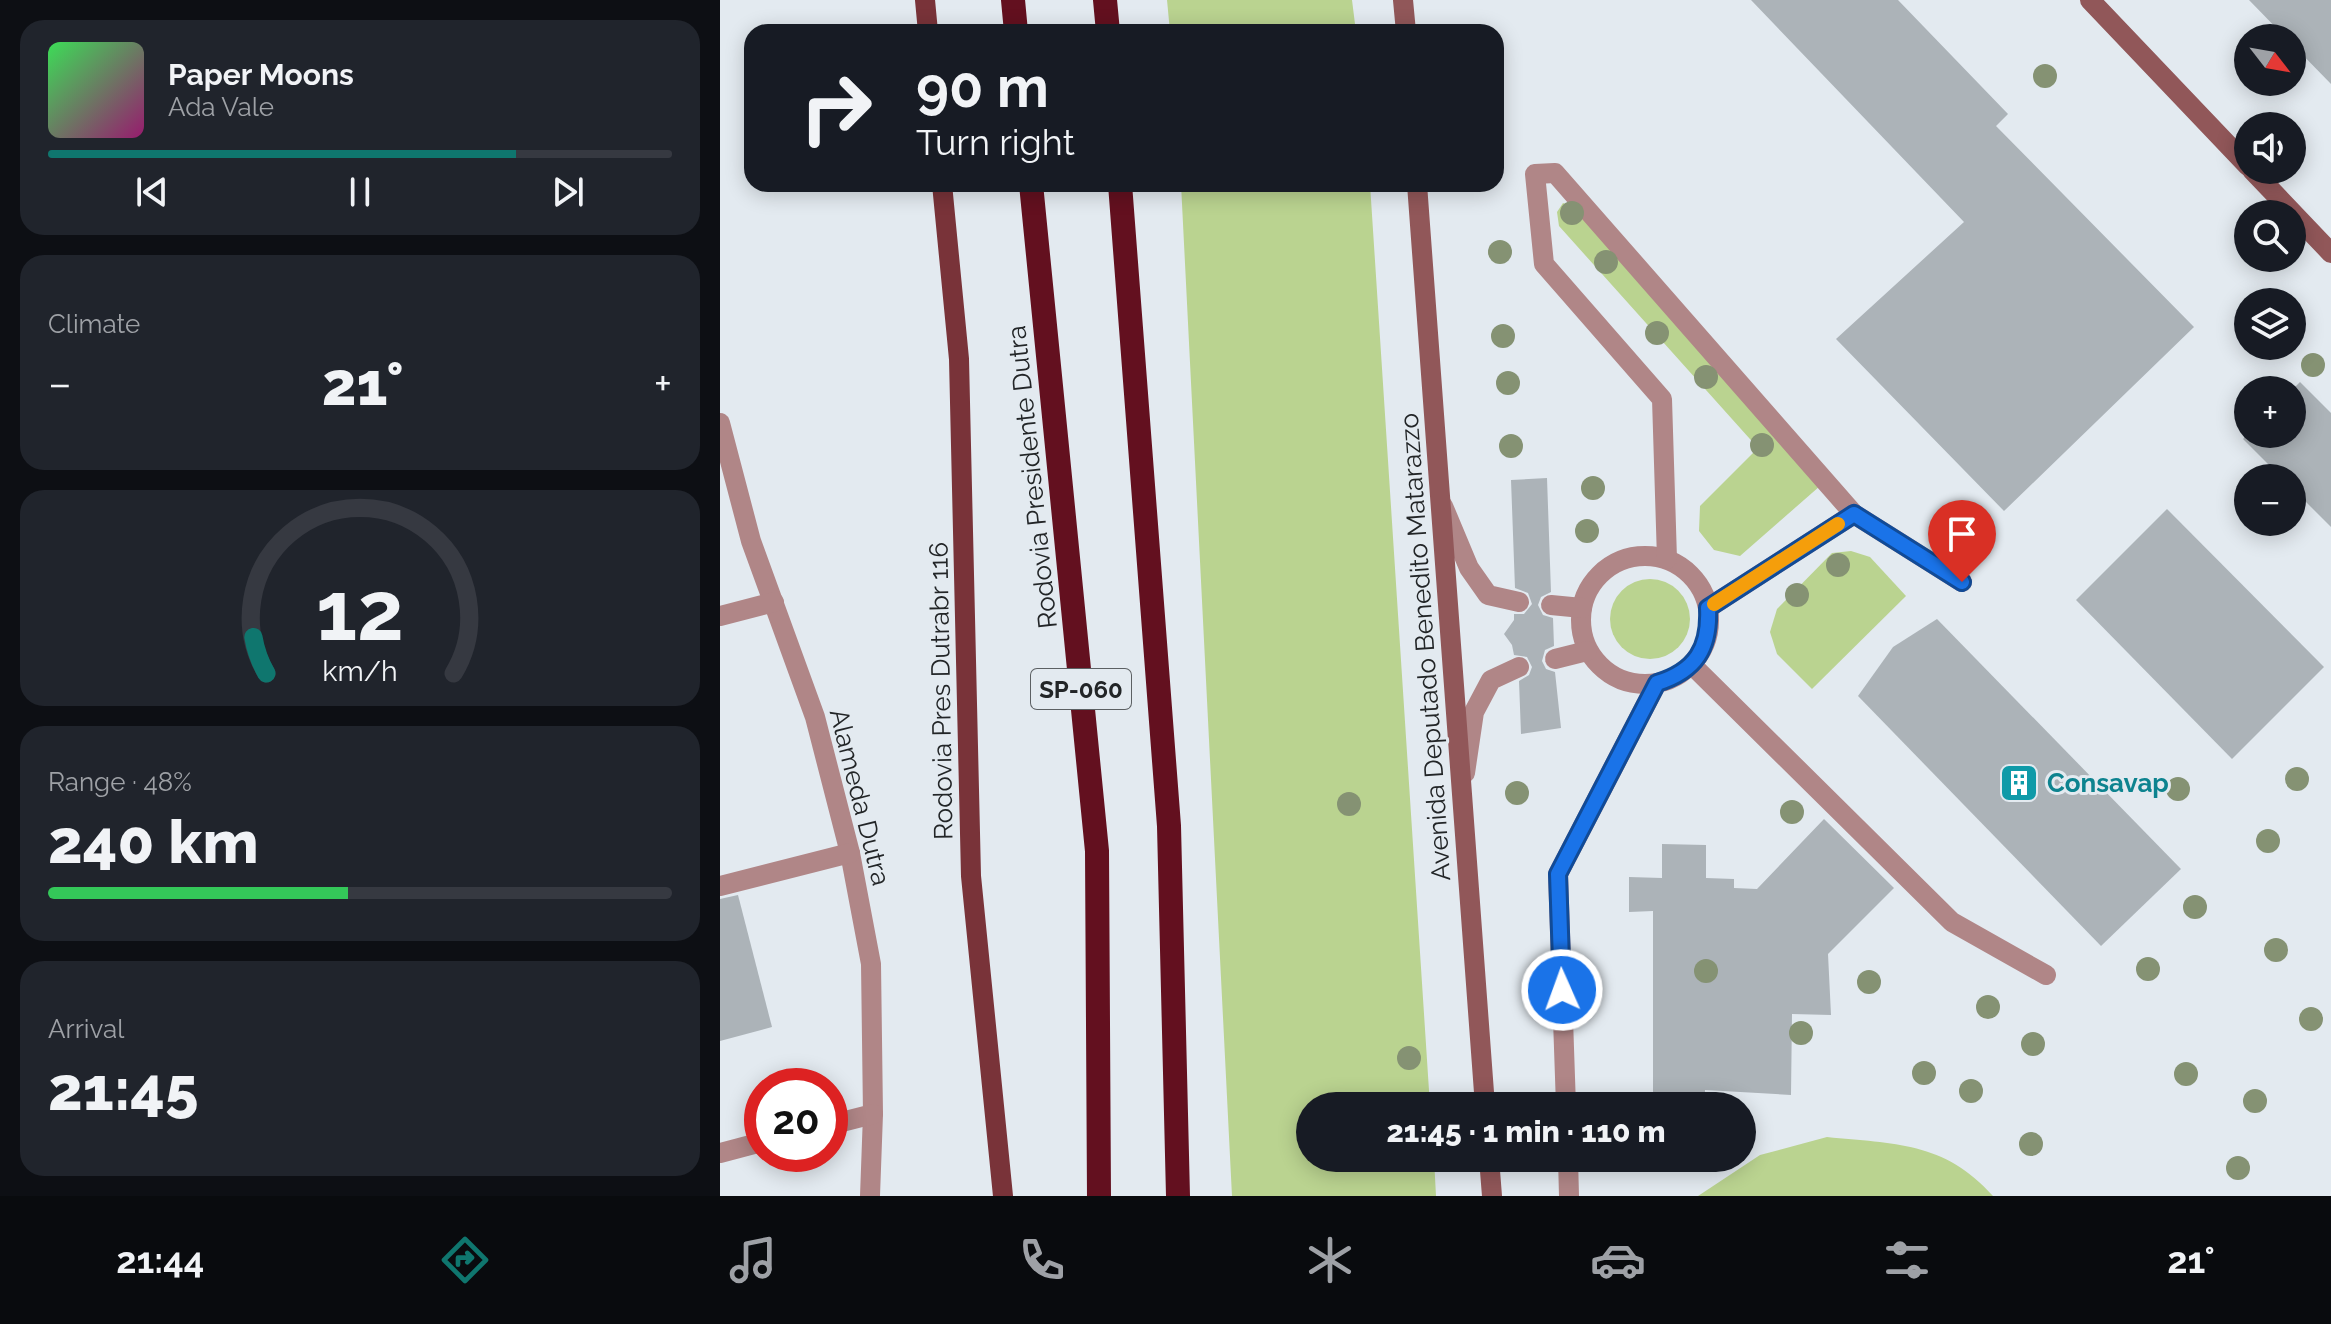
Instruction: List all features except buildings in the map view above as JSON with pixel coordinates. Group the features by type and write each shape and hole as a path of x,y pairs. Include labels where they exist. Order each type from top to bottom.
{"highway":[{"path":"1013,0 1015,24"},
{"path":"1105,0 1107,24"},
{"name":"Rodovia Presidente Dutra","path":"1032,192 1097,851 1099,1196"},
{"name":"SP-060","path":"1121,192 1169,826 1178,1196"}],"main road":[{"path":"925,0 927,24"},
{"path":"1403,0 1405,24"},
{"path":"2090,0 2234,151"},
{"path":"2265,184 2331,253"},
{"name":"Rodovia Pres Dutrabr 116","path":"943,192 959,359 971,876 1003,1196"},
{"name":"Avenida Deputado Benedito Matarazzo","path":"1418,192 1484,1092"},
{"path":"1490,1172 1492,1196"}],"lane":[{"path":"1667,559 1662,399 1544,264 1535,174 1555,173 1854,514 1962,582"},
{"name":"Alameda Dutra","path":"720,423 751,541 815,717 850,853 871,964 873,1114 870,1196"},
{"path":"1440,499 1469,568 1488,595 1519,602"},
{"path":"1708,608 1854,514"},
{"path":"1646,555 1667,559 1686,570 1701,587 1708,608 1709,628 1704,647 1692,665 1676,677 1657,683 1635,684 1600,667 1587,651 1582,630 1582,608 1590,587 1604,570 1624,559 1646,555"},
{"path":"720,616 774,602"},
{"path":"1551,605 1582,608"},
{"path":"1555,659 1587,651"},
{"path":"1692,665 1952,922 2046,975"},
{"path":"1462,793 1474,712 1491,680 1519,667"},
{"path":"1566,1092 1558,874 1657,683"},
{"path":"720,886 850,853"},
{"path":"848,1120 873,1114"},
{"path":"720,1153 744,1147"},
{"path":"1568,1172 1569,1196"}],"green space":[{"path":"1167,0 1352,0 1355,24 1169,24"},
{"path":"1181,192 1371,192 1429,1092 1296,1092 1296,1172 1435,1172 1436,1196 1232,1196"},
{"path":"1563,203 1575,207 1820,486 1740,556 1714,550 1699,531 1700,506 1758,448 1559,226 1557,212"},
{"path":"1851,551 1870,557 1906,596 1812,689 1777,654 1770,632 1777,609 1832,553"},
{"path":"1650,579 1665,582 1678,591 1687,604 1690,619 1687,634 1678,647 1665,656 1650,659 1635,656 1622,647 1613,634 1610,619 1613,604 1622,591 1635,582"},
{"path":"1827,1137 1896,1144 1937,1155 1956,1165 1993,1196 1698,1196 1734,1172 1756,1172 1756,1158"}],"slow traffic":[{"path":"1714,604 1838,524"}],"place":[{"name":"Consavap","path":"2019,783"}],"route":[{"path":"1562,990 1558,874 1657,683 1676,677 1692,665 1704,647 1709,628 1708,608 1854,514 1962,582"}]}
